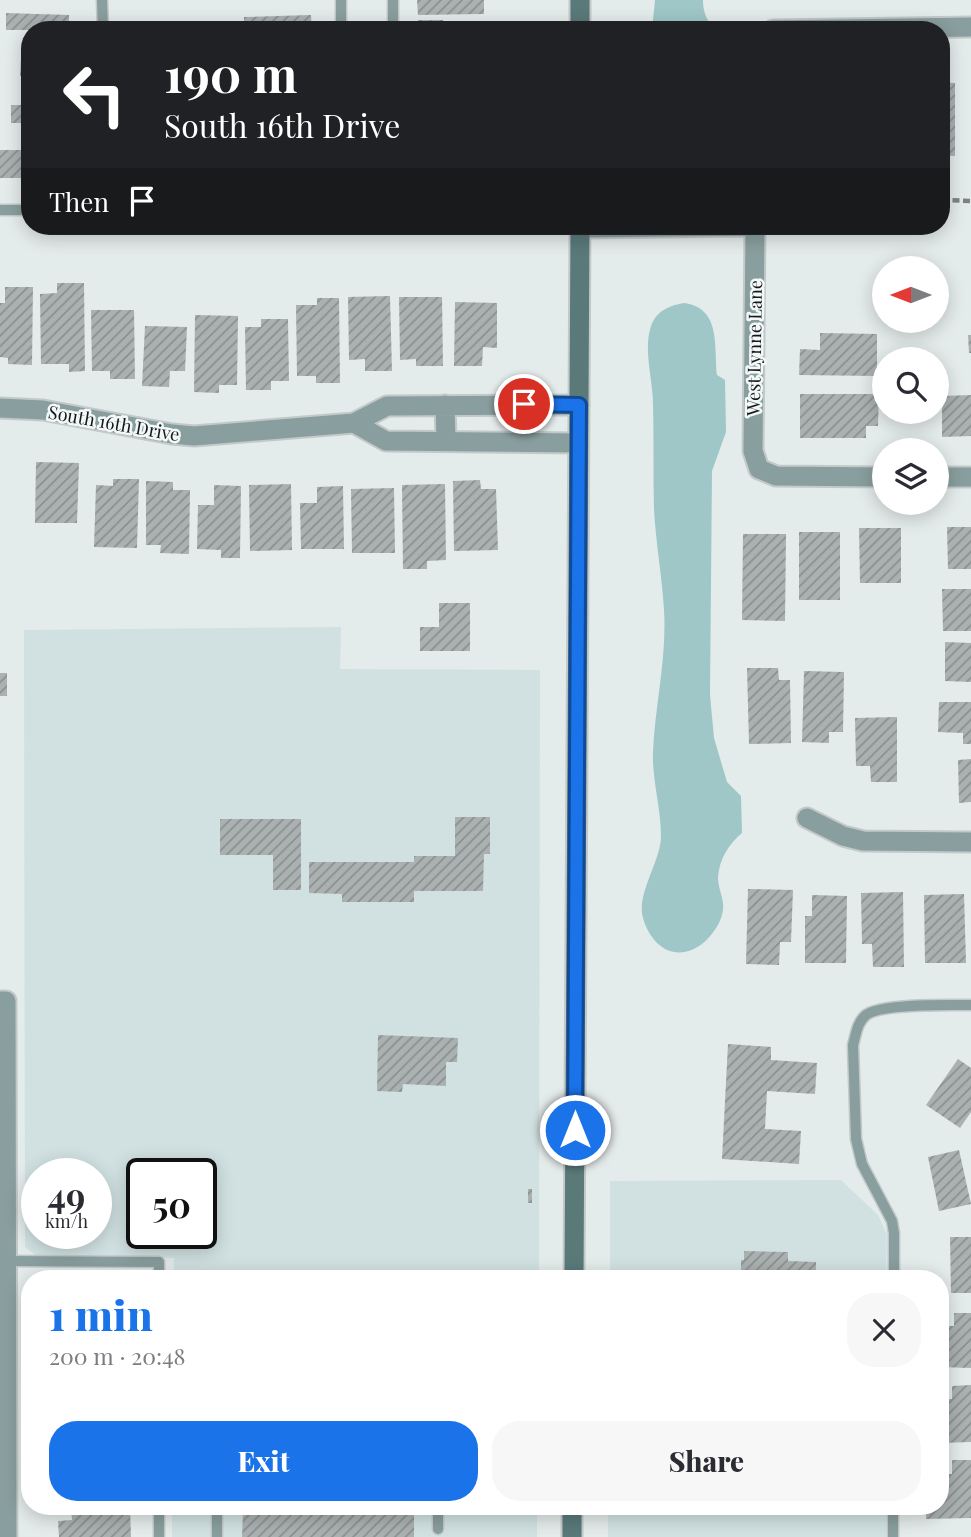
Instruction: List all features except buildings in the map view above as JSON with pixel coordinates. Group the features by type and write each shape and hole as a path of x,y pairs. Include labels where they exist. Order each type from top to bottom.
{"main road":[{"path":"580,0 580,21"},
{"path":"574,1270 580,235"},
{"path":"572,1515 572,1537"}],"street":[{"path":"950,27 971,27"},
{"name":"West Lynne Lane","path":"752,235 753,452 759,469 776,477 872,477"},
{"path":"445,405 446,441"},
{"name":"South 16th Drive","path":"0,408 43,410 194,436 354,423 387,406 579,405"},
{"path":"354,423 386,441 578,443"},
{"path":"949,477 971,477"},
{"path":"807,818 834,833 863,841 971,842"},
{"path":"3,1001 7,1537"}],"lane":[{"path":"102,0 103,21"},
{"path":"341,0 341,21"},
{"path":"393,0 393,21"},
{"path":"0,210 21,210"},
{"path":"894,1270 892,1221 862,1164 856,1139 853,1045 857,1031 860,1021 868,1013 884,1008 971,1005"},
{"path":"6,1261 159,1262 159,1270"},
{"path":"159,1515 159,1537"},
{"path":"217,1515 217,1537"},
{"path":"438,1515 438,1530"},
{"path":"893,1515 893,1537"}],"path":[{"path":"950,200 971,201"}],"shaded area":[{"path":"655,0 703,0 709,21 653,21"},
{"path":"684,303 696,306 710,320 715,340 717,375 725,380 726,432 712,471 710,695 714,738 727,782 741,796 742,833 729,847 720,864 718,881 723,909 717,926 702,944 692,950 674,952 665,949 652,937 642,909 661,836 653,752 664,628 654,510 653,404 648,345 651,326 660,312"},
{"path":"341,627 340,669 540,670 539,1270 174,1270 174,1258 38,1257 28,1249 112,1249 112,1158 25,1158 24,630"},
{"path":"841,1180 878,1215 887,1235 886,1270 610,1270 610,1181"},
{"path":"172,1515 537,1515 537,1537 172,1537"},
{"path":"608,1515 886,1515 886,1537 608,1537"}],"route":[{"path":"524,404 579,405 575,1130"}]}
